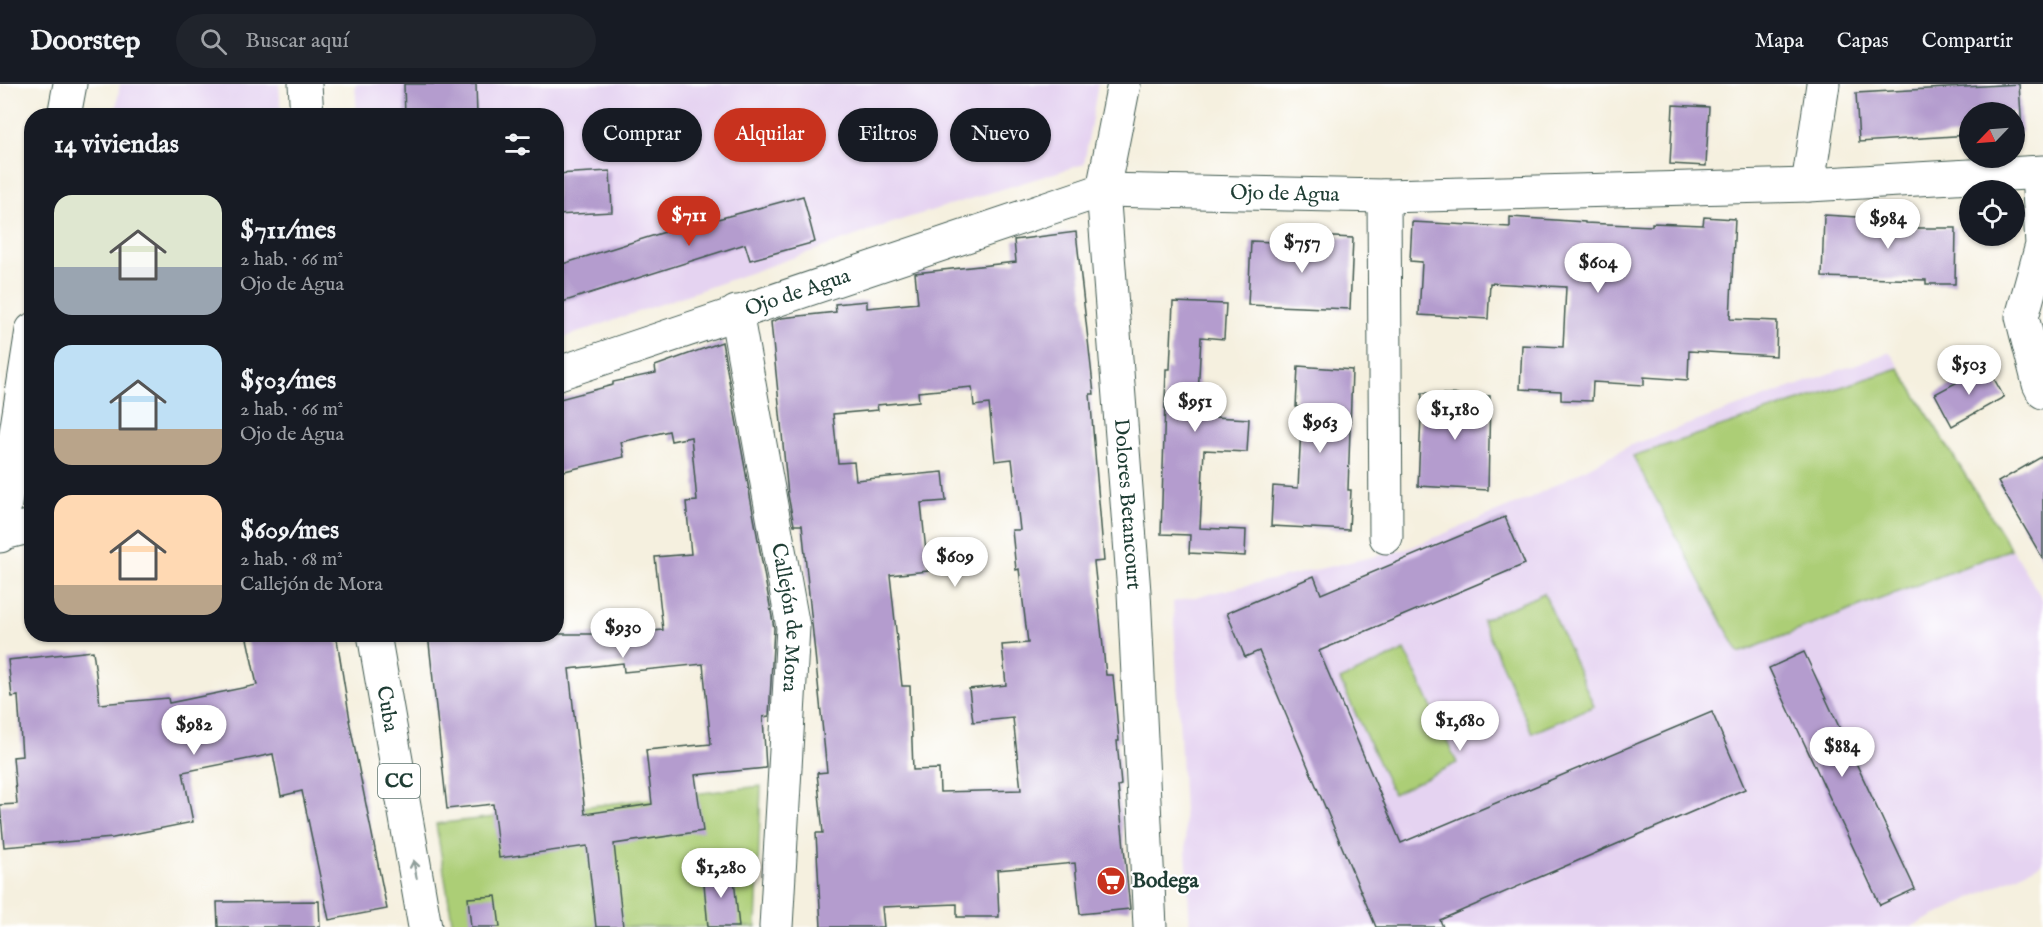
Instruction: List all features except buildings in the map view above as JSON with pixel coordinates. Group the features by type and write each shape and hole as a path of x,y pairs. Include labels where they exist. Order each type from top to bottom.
{"street":[{"path":"66,108 70,84"},
{"path":"305,84 306,108"},
{"name":"Dolores Betancourt","path":"1125,84 1103,190 1134,592 1150,927"},
{"path":"1808,186 1823,84"},
{"path":"2040,173 2042,245 2022,317 2043,392"},
{"name":"Ojo de Agua","path":"564,371 1103,190 1384,196 1808,186 2040,173"},
{"path":"1384,196 1386,537"},
{"name":"Callejón de Mora","path":"736,312 793,627 776,927"},
{"path":"24,381 0,535 24,528"},
{"name":"Cuba","path":"375,642 425,927"}],"shaded area":[{"path":"120,84 279,84 281,108 116,108"},
{"path":"355,84 1098,84 1084,164 904,219 564,338 564,108 357,108"},
{"path":"1890,352 2043,600 2043,863 1911,927 1190,927 1173,602 1407,549 1528,499 1631,445"}],"green space":[{"path":"1899,368 2011,549 1739,653 1633,456"},
{"path":"1544,593 1594,706 1532,733 1482,620"},
{"path":"1405,650 1457,763 1393,794 1340,680"},
{"path":"761,786 756,927 453,927 436,824"}],"place":[{"name":"Bodega","path":"1111,881"}]}
